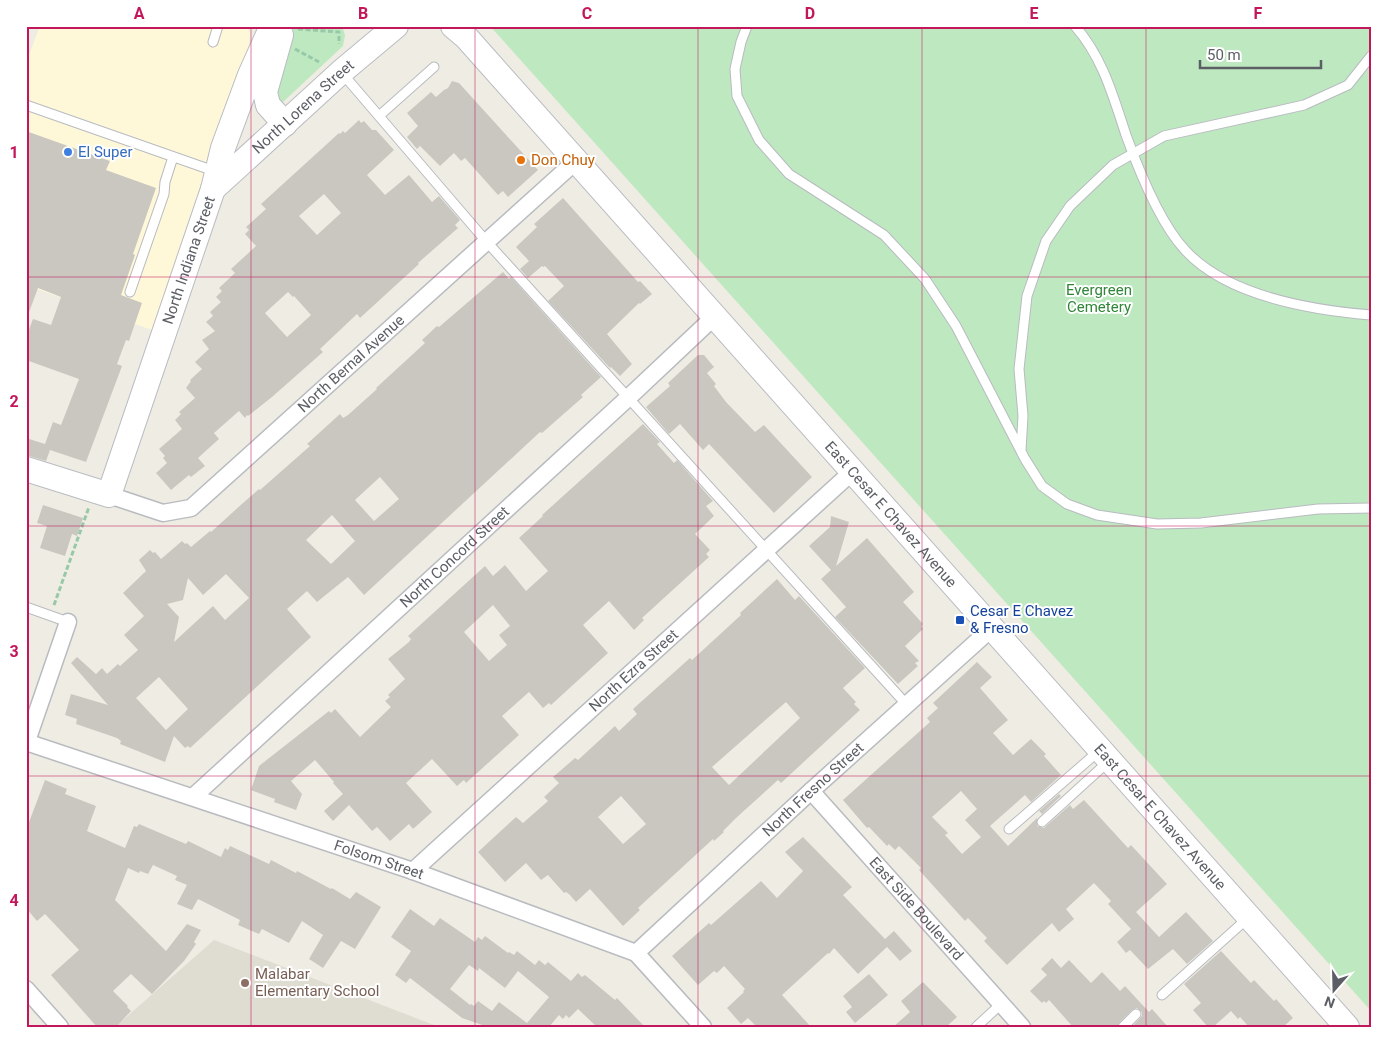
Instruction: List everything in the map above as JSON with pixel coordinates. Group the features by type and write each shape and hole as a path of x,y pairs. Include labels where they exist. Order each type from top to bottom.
{"main road":[{"name":"North Indiana Street","path":"102,492 215,180 223,148 250,75 272,26"},
{"name":"North Lorena Street","path":"215,180 285,124 341,72 396,26"},
{"name":"East Cesar E Chavez Avenue","path":"453,26 466,37 1347,1027"},
{"path":"285,124 268,105 265,92 282,34 286,36"},
{"path":"26,469 102,492"}],"street":[{"name":"North Bernal Avenue","path":"102,492 163,513 191,508 576,161"},
{"name":"North Concord Street","path":"193,797 714,317"},
{"name":"North Ezra Street","path":"413,871 852,472"},
{"path":"26,743 68,622"},
{"name":"North Fresno Street","path":"636,953 811,791 992,628"},
{"name":"Folsom Street","path":"26,743 413,871 636,953 702,1027"},
{"name":"East Side Boulevard","path":"811,791 1022,1027"},
{"path":"26,989 60,1027"}],"lane":[{"path":"213,42 218,26"},
{"path":"747,26 735,69 737,96 759,140 789,174 884,235 925,279 956,326 1042,486 1067,504 1097,515 1157,524 1200,523 1318,509 1371,508"},
{"path":"1075,26 1088,41 1102,65 1133,153 1162,218 1184,249 1201,265 1230,283 1293,304 1371,315"},
{"path":"1021,450 1023,416 1019,369 1027,296 1046,241 1070,206 1113,165 1164,136 1304,105 1348,85 1371,56"},
{"path":"379,116 434,67"},
{"path":"341,72 486,241 907,705"},
{"path":"26,105 173,157 215,180"},
{"path":"130,292 164,194 165,182 173,157"},
{"path":"26,607 68,622"},
{"path":"1042,822 1105,755"},
{"path":"1009,829 1105,755"},
{"path":"1162,996 1249,917"},
{"path":"976,1027 1001,1004"},
{"path":"1123,1027 1136,1014"}],"path":[{"path":"286,36 319,62"},
{"path":"338,44 340,36"},
{"path":"68,622 54,606 102,492"}],"shaded area":[{"path":"40,26 247,27 250,33 249,45 152,330 26,285 26,63"},
{"name":"Malabar Elementary School","path":"214,940 439,1027 115,1027"}],"green space":[{"path":"336,26 343,29 345,35 343,46 283,102 275,101 268,90 294,27"},
{"name":"Evergreen Cemetery","path":"490,26 1371,26 1371,1011"}],"building":[{"path":"452,81 459,83 538,170 508,197 503,191 498,195 465,158 461,161 454,153 440,166 420,146 417,149 407,137 418,126 407,113 431,92 436,97 448,88"},
{"path":"359,120 361,123 364,121 372,130 376,130 394,150 367,175 385,195 409,175 432,202 439,196 460,220 455,225 458,228 360,318 357,314 320,349 323,352 272,397 245,418 239,411 214,433 219,439 198,458 205,466 191,477 189,475 171,490 156,473 167,463 163,458 165,456 159,449 182,429 175,420 181,414 179,412 195,398 186,388 190,380 202,369 195,362 209,349 202,340 215,331 206,322 213,316 210,312 221,302 216,297 222,291 219,288 235,273 231,269 256,246 245,234 249,230 246,227 266,209 261,204 339,133 343,131 345,133","holes":["324,194 341,213 317,235 299,216","288,292 311,315 287,337 265,313"]},
{"path":"26,131 110,161 106,170 156,188 121,295 142,303 129,341 126,340 117,364 122,366 86,462 50,450 46,461 26,455 26,438 45,444 53,422 61,425 79,379 26,360 26,337 33,319 51,325 61,297 38,288 28,315 26,315"},
{"path":"563,198 638,282 640,281 652,294 639,303 607,334 632,364 620,376 610,368 548,301 564,286 545,266 542,266 528,278 520,269 529,261 516,247 537,227 534,224"},
{"path":"503,272 509,279 511,277 601,377 581,395 583,397 542,433 540,432 364,595 348,577 317,602 307,591 287,609 311,637 190,748 188,746 185,748 174,736 165,762 120,744 121,741 117,738 76,724 77,719 65,715 71,694 108,705 71,663 77,657 96,674 102,668 107,674 118,664 120,666 138,650 124,635 144,616 123,593 146,571 139,560 150,550 153,553 155,552 161,559 182,541 191,547 211,532 310,446 307,444 340,414 343,418 348,415 377,389 425,343 422,340 437,326 439,327","holes":["380,477 399,499 374,521 355,500","332,515 355,541 331,564 306,540","226,574 249,598 225,620 213,606 174,642 179,617 167,604 183,600 188,578 203,595","159,677 188,709 166,730 136,698"]},
{"path":"698,355 704,355 714,367 707,373 726,402 755,432 764,425 812,477 774,513 709,444 703,450 680,424 669,434 646,407 670,386 668,383"},
{"path":"643,424 660,442 657,444 674,463 677,460 713,501 706,506 714,516 695,534 710,550 706,554 709,557 642,618 644,620 634,630 609,601 583,625 608,653 551,705 549,703 543,708 529,692 502,716 519,735 466,783 464,780 457,786 432,759 406,783 432,812 413,829 409,824 390,841 377,827 372,831 349,805 333,821 324,811 343,794 315,760 291,781 302,794 296,810 274,802 275,799 251,790 259,766 329,711 331,713 335,709 360,737 391,707 385,701 390,697 388,695 405,679 388,659 409,642 411,639 408,636 485,566 493,576 505,565 526,591 548,571 519,538","holes":["493,605 510,626 499,635 507,645 489,661 464,632"]},
{"path":"43,505 83,518 77,536 72,534 65,556 40,548 47,526 37,523"},
{"path":"831,516 849,522 836,566 867,538 914,592 903,602 923,624 921,626 923,629 905,646 919,661 915,663 918,666 898,684 835,617 846,607 821,579 831,570 809,546 830,527"},
{"path":"777,579 795,600 799,596 865,668 843,688 856,702 854,704 860,710 781,783 778,780 736,818 724,832 714,841 713,839 638,908 640,910 623,926 590,889 576,902 566,892 564,893 548,875 541,880 526,863 505,882 478,852 516,817 523,823 548,801 544,797 559,783 553,777 575,758 578,760 615,726 619,731 637,714 633,709 690,658 692,660 741,615 740,613","holes":["786,702 800,718 729,785 712,767","621,796 646,824 623,844 598,817"]},
{"path":"977,662 992,677 980,688 1008,720 993,733 1013,755 1031,739 1046,754 1044,756 1061,775 1031,802 1025,795 990,826 1008,846 1037,818 1037,826 1044,828 1070,805 1073,809 1084,800 1128,848 1131,845 1167,884 1136,912 1159,937 1186,912 1213,941 1187,964 1173,949 1148,969 1130,950 1126,953 1117,942 1131,929 1108,904 1111,901 1094,883 1066,909 1074,919 1059,932 1052,923 1007,965 984,941 987,938 968,918 965,921 919,870 921,868 899,846 895,850 889,844 887,846 869,827 867,828 843,800 930,722 927,718 938,708 933,703","holes":["961,791 977,809 965,820 981,837 962,854 945,835 948,833 932,817"]},
{"path":"45,780 67,789 65,794 96,806 87,831 125,848 134,826 137,827 139,824 186,844 188,841 221,857 225,848 228,850 230,846 269,864 271,860 332,888 350,899 356,892 381,907 355,949 341,941 323,968 309,959 323,935 302,921 289,943 262,929 259,934 238,925 240,920 198,899 192,910 177,904 187,885 175,880 177,876 153,865 148,874 140,871 139,873 128,868 115,900 166,951 187,924 201,930 194,942 196,944 184,961 152,994 131,974 113,991 131,1011 116,1027 97,1027 51,975 79,950 45,914 37,921 26,908 26,830"},
{"path":"1059,794 1061,796 1042,814 1039,811"},
{"path":"803,837 852,887 843,895 885,939 894,931 912,951 900,961 887,947 858,974 834,948 782,995 811,1027 757,1027 748,1018 741,1024 727,1008 745,989 724,966 717,973 714,971 698,985 672,956 761,881 777,898 803,871 785,852"},
{"path":"410,909 434,926 440,918 475,942 478,937 482,940 485,936 508,953 514,955 517,951 535,965 539,960 545,965 548,962 571,981 578,973 582,977 585,975 615,1000 617,998 645,1027 597,1027 578,1009 569,1018 566,1015 563,1019 559,1015 549,1027 488,1027 462,1018 410,978 406,983 395,975 411,951 391,937","holes":["469,965 478,971 479,968 505,988 518,971 549,997 527,1023 499,1002 492,1011 478,1001 474,1006 470,1005 450,989"]},
{"path":"1221,951 1251,983 1254,980 1274,1001 1276,999 1293,1018 1283,1027 1249,1027 1231,1011 1213,1027 1208,1027 1193,1010 1201,1003 1184,984"},
{"path":"1052,958 1061,968 1069,960 1091,983 1102,972 1120,991 1125,986 1149,1012 1152,1009 1168,1027 1132,1027 1142,1016 1142,1012 1137,1008 1132,1010 1117,1027 1073,1027 1049,1000 1046,1003 1044,1001 1042,1003 1030,991 1047,975 1041,969"},
{"path":"869,974 888,995 855,1023 846,1012 852,1007 843,996"},
{"path":"923,982 957,1017 946,1027 893,1027 910,1012 901,1001"}],"place":[{"name":"El Super","path":"68,152"},
{"name":"Don Chuy","path":"521,160"},
{"name":"Cesar E Chavez & Fresno","path":"960,620"},
{"name":"Malabar Elementary School","path":"245,983"}]}
